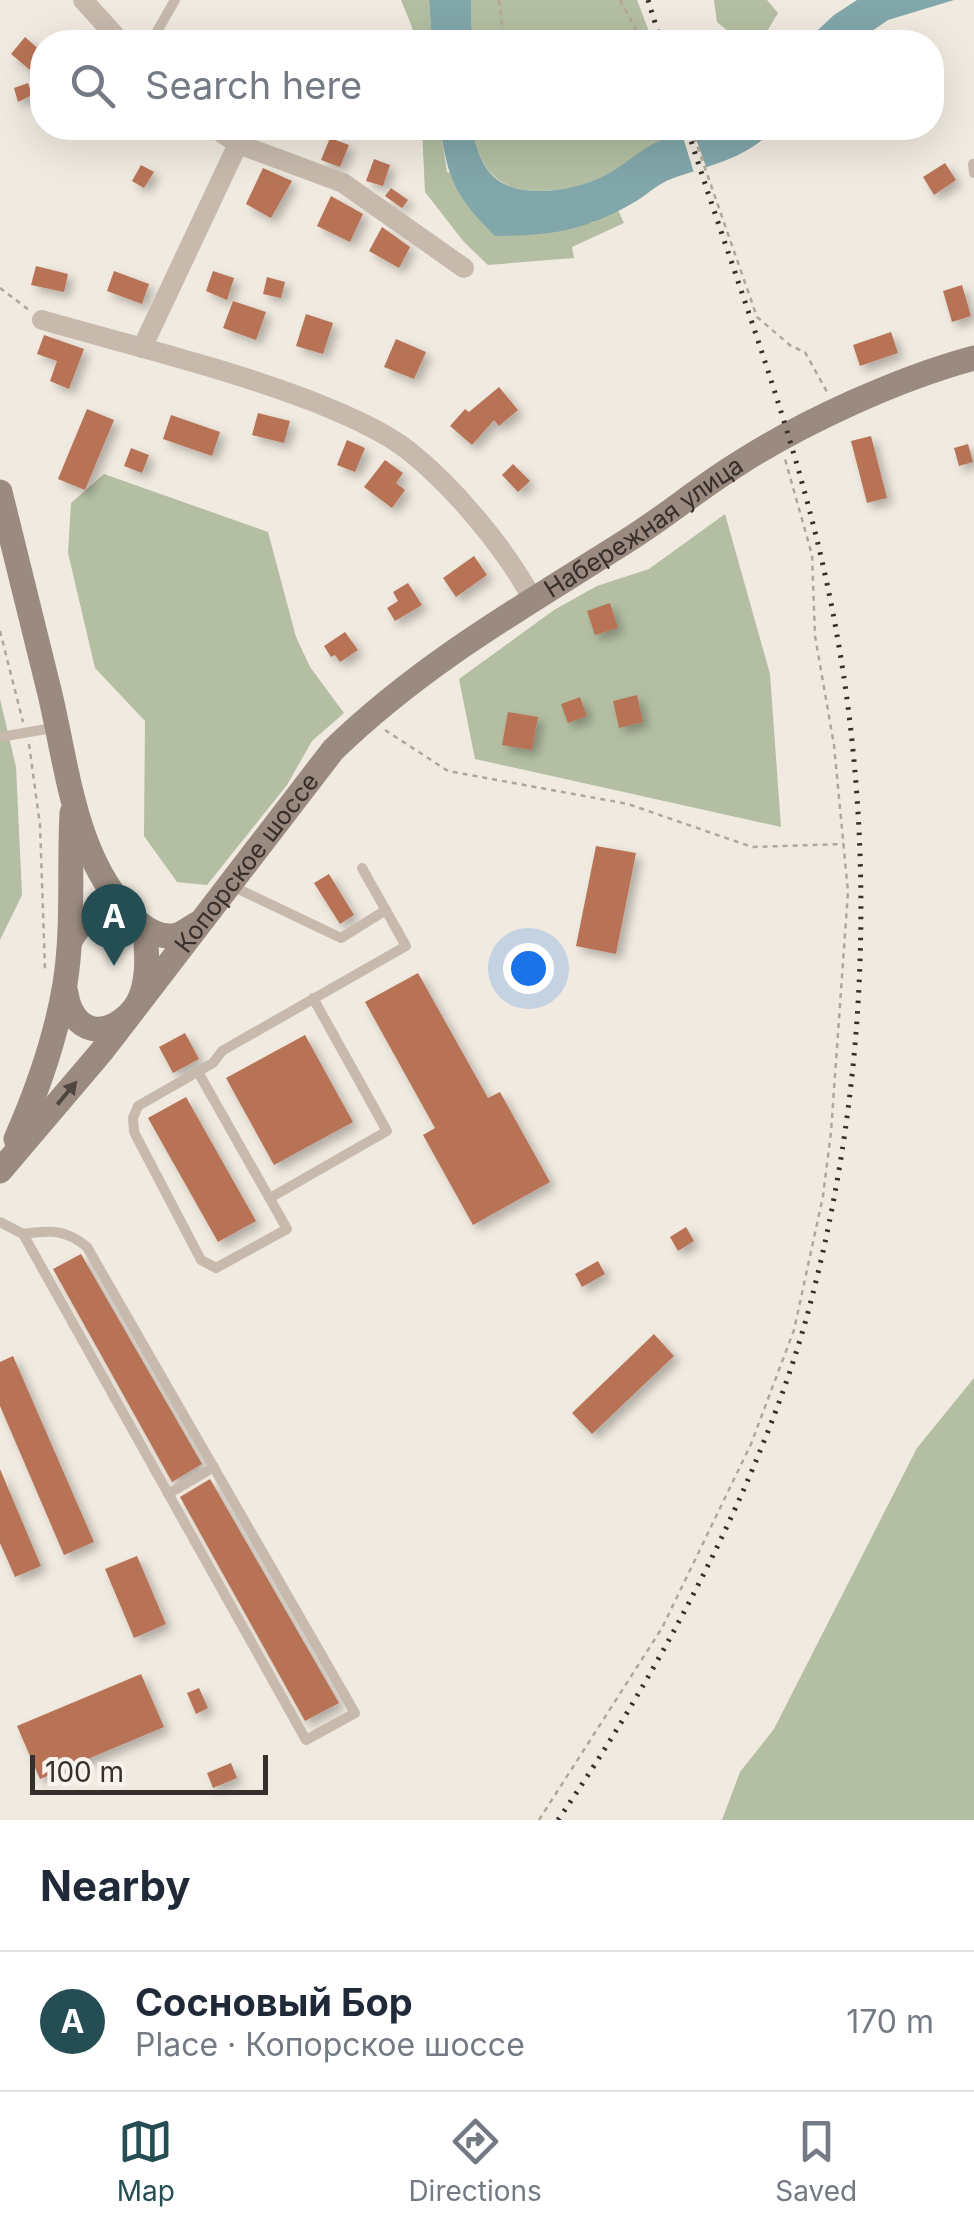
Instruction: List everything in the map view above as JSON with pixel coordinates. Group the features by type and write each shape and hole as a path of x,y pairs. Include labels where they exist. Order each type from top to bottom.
{"main road":[{"name":"Набережная улица","path":"532,598 787,435 948,365 974,358"},
{"path":"0,492 72,800 108,887 136,920 147,964 133,1010 108,1027 82,1026 55,983"},
{"name":"Копорское шоссе","path":"2,1169 133,1010 334,750 369,715 432,664 532,598"},
{"path":"70,941 72,800"},
{"path":"2,1169 47,1062 55,983 78,926 106,911 136,920 161,935 176,936 198,924"}],"street":[{"path":"83,0 110,30"},
{"path":"232,140 343,183 464,268"},
{"path":"142,348 238,144"},
{"name":"Набережная улица","path":"42,320 270,385 340,412 408,450 472,515 532,598"}],"lane":[{"path":"158,30 175,0"},
{"path":"238,144 245,140"},
{"path":"0,736 58,727"},
{"path":"198,1072 287,1229 216,1268 201,1260 134,1132 133,1118 138,1106 213,1063 222,1050 406,946 362,868"},
{"path":"229,885 341,938 386,910"},
{"path":"270,1198 387,1131 313,998"},
{"path":"0,1222 23,1234 306,1740 355,1713 87,1248 72,1234 47,1230 23,1234"},
{"path":"168,1494 214,1467"}],"path":[{"path":"499,0 503,30"},
{"path":"620,0 636,30"},
{"path":"694,140 756,318 805,352 832,402"},
{"path":"0,288 42,320"},
{"path":"539,1820 662,1628 750,1444 794,1330 810,1264 831,1132 848,892 834,744 814,636 812,555 783,451"},
{"path":"0,631 34,763 55,983"},
{"path":"369,715 415,752 448,771 628,804 752,847 844,844"}],"green space":[{"path":"401,0 429,0 431,30 412,27"},
{"path":"471,0 637,0 648,30 472,30"},
{"path":"714,0 767,0 778,13 768,30 727,30 717,22"},
{"path":"423,140 442,140 447,172 592,223 618,210 624,223 572,247 574,258 488,265 464,242 425,192"},
{"path":"475,140 666,140 593,181 548,191 505,184 489,171"},
{"path":"104,474 268,532 296,637 310,667 344,713 312,741 287,785 207,885 177,882 144,836 145,721 95,668 68,553 71,503"},
{"path":"725,514 770,674 781,827 475,759 459,679 554,610 597,586 649,569"},
{"path":"0,699 16,767 22,895 0,940"},
{"path":"974,1378 974,1820 722,1820 740,1772 774,1729 917,1448"}],"water":[{"path":"429,0 471,0 472,30 431,30"},
{"path":"857,0 954,0 888,20 873,30 818,30"},
{"path":"442,140 475,140 494,177 519,189 549,191 594,180 662,140 762,140 740,154 666,181 603,218 534,235 495,236 456,188"}],"pier":[{"path":"684,140 696,140 708,172 695,176"}],"building":[{"path":"25,37 30,41 30,70 11,54"},
{"path":"28,83 30,96 18,102 14,88"},
{"path":"329,140 349,145 340,167 321,160"},
{"path":"374,159 390,165 383,186 366,181"},
{"path":"945,163 956,180 934,195 923,177"},
{"path":"141,165 154,172 144,188 132,181"},
{"path":"263,168 292,181 271,218 246,204"},
{"path":"391,188 408,200 402,208 385,196"},
{"path":"331,196 363,214 350,242 317,226"},
{"path":"382,227 410,247 399,268 369,251"},
{"path":"36,266 68,274 64,292 31,285"},
{"path":"114,271 149,284 142,304 107,291"},
{"path":"213,271 234,278 227,300 206,291"},
{"path":"267,277 285,282 281,298 263,294"},
{"path":"962,285 971,316 952,322 943,291"},
{"path":"233,301 266,312 256,340 223,328"},
{"path":"306,314 333,323 323,354 296,346"},
{"path":"891,332 898,353 860,366 853,345"},
{"path":"44,335 84,349 69,389 50,381 57,361 37,354"},
{"path":"396,339 426,352 414,379 384,367"},
{"path":"499,387 518,410 499,426 494,420 472,445 450,426 465,409 469,412"},
{"path":"87,409 114,420 85,490 58,479"},
{"path":"258,413 290,421 284,443 252,435"},
{"path":"171,415 220,432 212,456 163,439"},
{"path":"871,436 887,498 867,503 851,441"},
{"path":"347,440 365,448 355,472 337,465"},
{"path":"968,444 973,462 959,466 954,448"},
{"path":"131,448 149,455 142,473 124,466"},
{"path":"385,460 403,473 396,483 405,490 392,508 364,487"},
{"path":"513,464 530,481 518,492 502,475"},
{"path":"474,556 487,575 456,597 443,578"},
{"path":"408,583 422,605 395,621 387,608 398,601 393,592"},
{"path":"610,603 618,628 595,635 587,611"},
{"path":"345,632 358,650 340,662 324,646"},
{"path":"637,695 643,722 619,728 613,701"},
{"path":"580,697 587,716 568,723 561,704"},
{"path":"508,712 538,717 532,750 502,745"},
{"path":"596,846 636,853 616,954 576,946"},
{"path":"329,874 354,915 340,924 314,883"},
{"path":"519,953 528,969 517,975 508,959"},
{"path":"418,973 488,1098 500,1092 550,1182 473,1225 423,1135 435,1128 365,1002"},
{"path":"185,1033 199,1059 173,1073 159,1047"},
{"path":"305,1035 353,1122 274,1165 226,1078"},
{"path":"186,1097 256,1221 218,1242 148,1118"},
{"path":"686,1227 694,1241 678,1251 670,1237"},
{"path":"81,1254 202,1464 172,1482 53,1269"},
{"path":"598,1261 605,1274 582,1287 575,1274"},
{"path":"654,1334 674,1356 592,1434 572,1413"},
{"path":"13,1356 94,1542 64,1555 0,1406 0,1362"},
{"path":"0,1469 41,1566 15,1577 0,1543"},
{"path":"210,1479 339,1703 305,1721 180,1497"},
{"path":"137,1556 166,1624 134,1638 105,1569"},
{"path":"141,1674 164,1727 40,1779 17,1726"},
{"path":"199,1688 208,1708 196,1714 187,1693"},
{"path":"231,1763 237,1778 213,1788 207,1773"}],"railway":[{"path":"648,0 657,30"},
{"path":"558,1820 632,1704 702,1577 734,1512 787,1380 830,1218 847,1119 857,1019 861,918 858,818 849,717 834,618 784,421 691,140"}],"place":[{"name":"Сосновый Бор","path":"114,966"}]}
